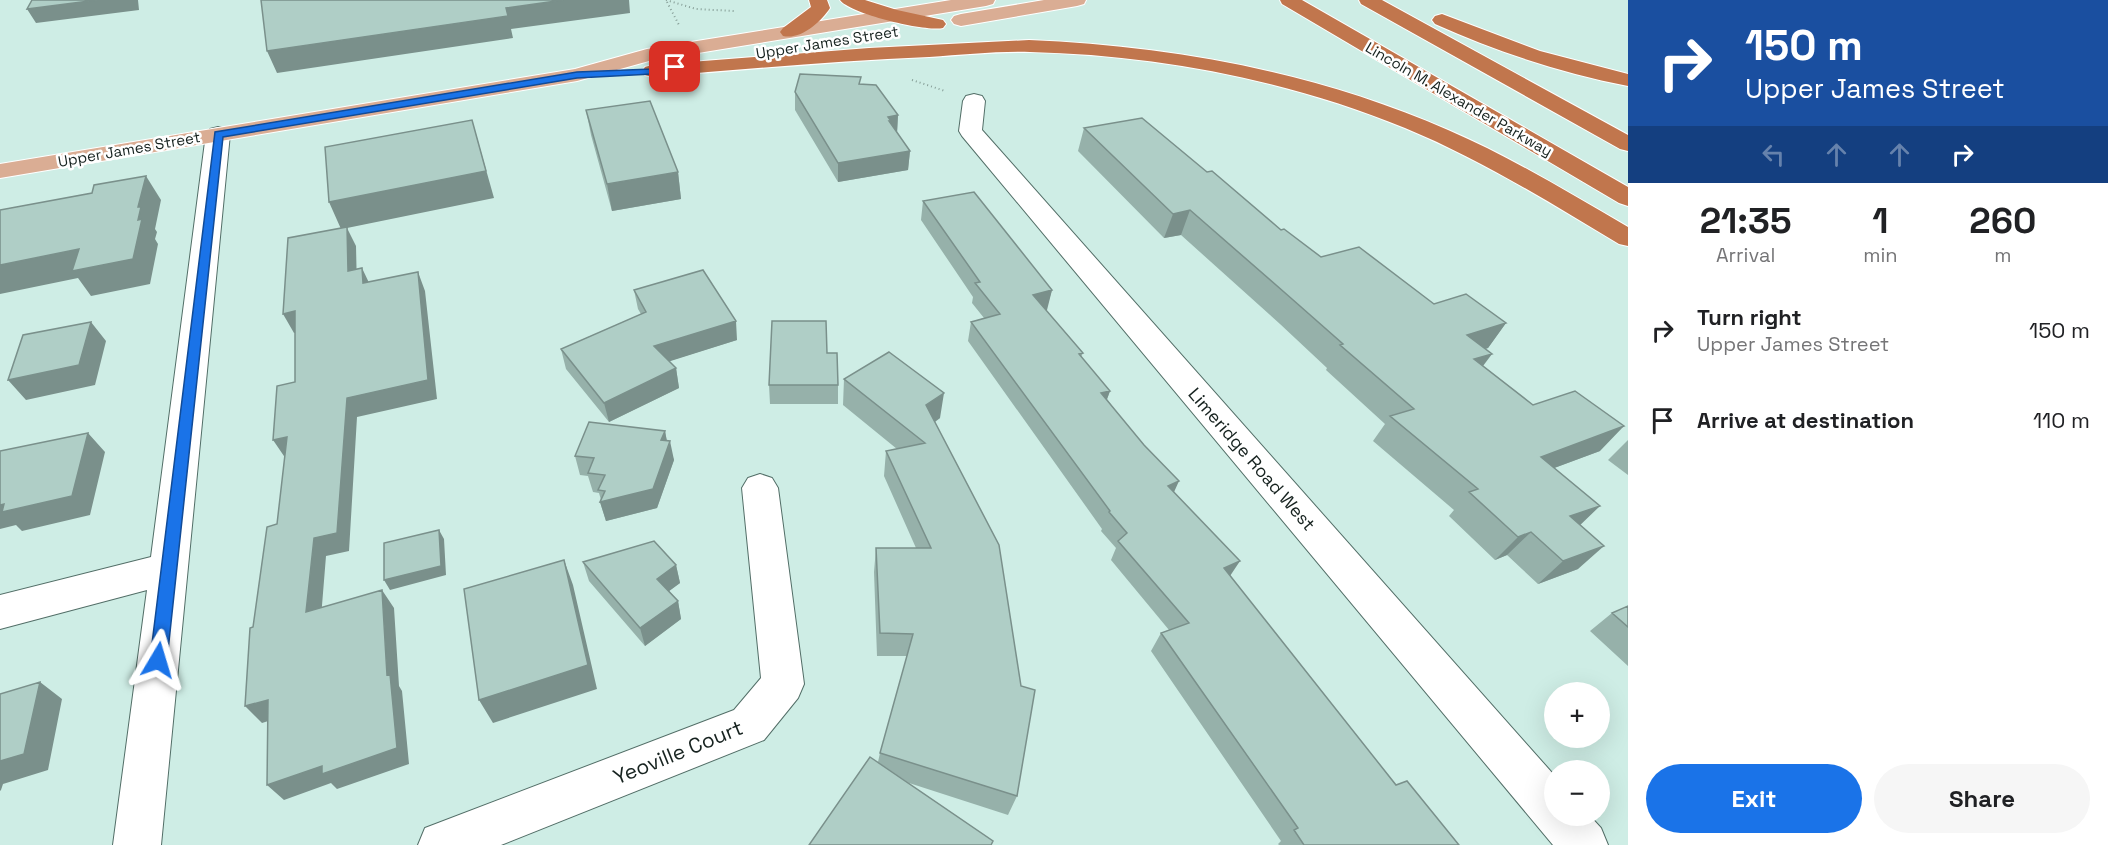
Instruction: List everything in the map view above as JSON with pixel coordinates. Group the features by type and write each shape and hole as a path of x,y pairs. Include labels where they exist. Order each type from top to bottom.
{"highway":[{"path":"790,32 821,8 818,0"},
{"path":"849,0 892,15 936,24"},
{"path":"1368,0 1628,144"},
{"path":"1399,0 1468,32 1532,56 1596,74 1628,80"},
{"name":"Lincoln M. Alexander Parkway","path":"1293,3 1628,198"},
{"path":"652,71 884,52 1028,46 1140,53 1249,73 1316,89 1413,123 1497,162 1628,238"}],"main road":[{"name":"Upper James Street","path":"577,75 647,55 986,0"},
{"name":"Upper James Street","path":"0,171 577,75 652,71 1077,0"}],"street":[{"name":"Limeridge Road West","path":"974,101 970,131 1544,798"},
{"path":"137,845 218,134"},
{"name":"Yeoville Court","path":"442,845 749,724 783,684 760,488"},
{"path":"0,612 169,568"},
{"path":"1568,826 1584,845"}],"path":[{"path":"666,0 696,9 740,12"},
{"path":"666,0 683,33"},
{"path":"911,80 974,101"}],"building":[{"path":"32,0 97,0 27,9"},
{"path":"261,0 563,0 506,8 508,16 267,51"},
{"path":"800,74 861,77 859,84 876,85 898,115 888,117 891,121 889,121 910,151 838,163 795,92"},
{"path":"650,101 678,172 607,184 586,110"},
{"path":"1142,118 1207,172 1212,171 1281,230 1284,229 1321,257 1359,247 1434,304 1466,294 1506,323 1467,335 1492,354 1474,359 1533,405 1575,391 1624,426 1541,457 1600,506 1570,516 1604,546 1563,561 1531,532 1518,537 1469,492 1478,489 1390,416 1414,409 1190,210 1173,214 1084,128"},
{"path":"472,120 486,171 329,202 325,147"},
{"path":"146,176 138,207 141,207 138,220 142,219 133,259 72,271 79,249 0,265 0,210 92,193 94,185"},
{"path":"974,192 1052,290 1033,295 1083,353 1079,354 1110,391 1101,393 1144,445 1179,481 1168,486 1240,561 1224,568 1396,785 1407,781 1459,845 1304,845 1294,830 1298,828 1161,633 1189,623 1118,541 1127,533 1109,512 971,322 1000,314 975,283 980,282 923,201"},
{"path":"347,227 348,271 362,268 363,283 418,272 428,380 347,398 337,533 314,538 306,612 382,590 387,675 390,674 397,748 322,774 322,766 267,785 268,700 245,706 250,628 253,627 267,527 277,524 287,437 273,440 277,386 295,382 295,311 283,314 288,238"},
{"path":"703,270 736,321 654,346 676,368 604,403 561,349 646,312 634,290"},
{"path":"772,321 826,321 827,353 837,353 838,385 769,385"},
{"path":"91,322 79,365 8,380 23,335"},
{"path":"889,352 944,393 926,405 999,545 1021,686 1035,690 1017,796 880,753 913,634 880,633 876,548 931,548 886,451 925,443 844,379"},
{"path":"589,422 665,431 661,440 670,441 653,489 600,502 605,491 598,490 605,475 588,473 594,458 575,456"},
{"path":"88,433 72,496 2,512 4,504 0,505 0,451"},
{"path":"439,530 441,566 384,580 384,543"},
{"path":"654,541 676,565 657,579 678,601 640,628 583,562"},
{"path":"564,560 588,665 479,700 464,589"},
{"path":"1628,606 1628,627 1612,613"},
{"path":"40,682 24,754 0,761 0,694"},
{"path":"870,757 993,841 991,845 809,845"}],"route":[{"path":"158,660 218,134 577,75 652,71 675,67"}]}
